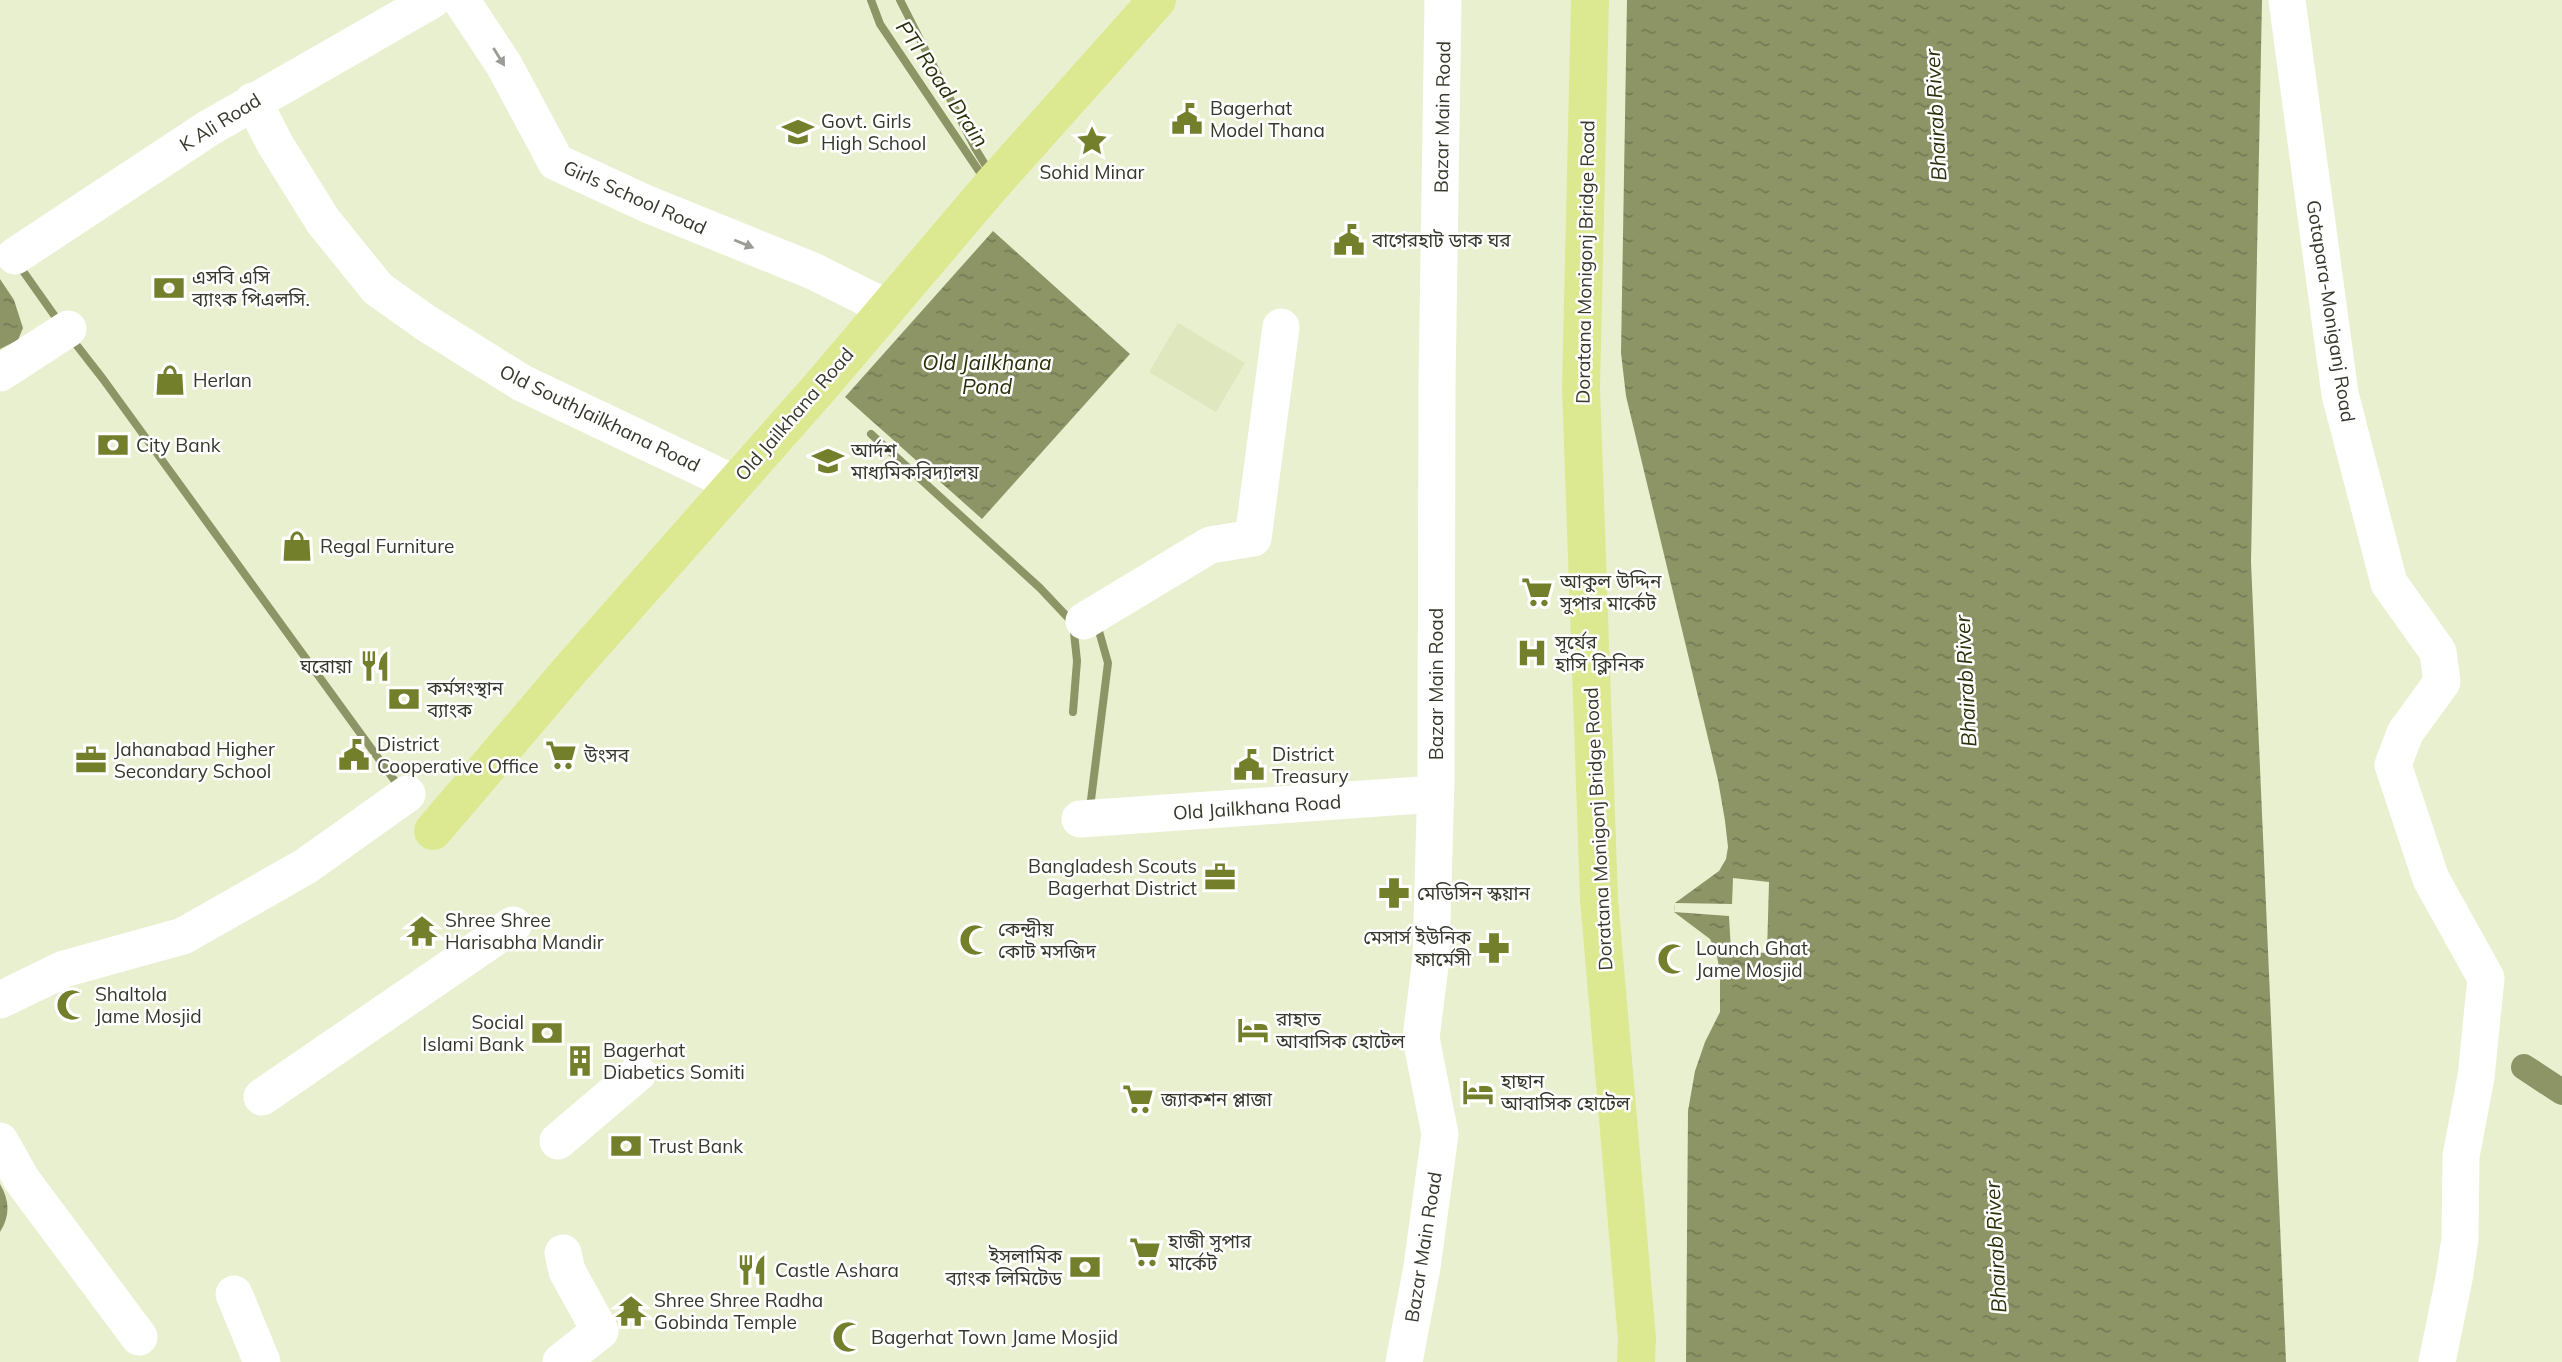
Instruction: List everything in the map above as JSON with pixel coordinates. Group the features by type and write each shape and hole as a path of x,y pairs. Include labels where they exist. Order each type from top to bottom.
{"main road":[{"name":"Old Jailkhana Road","path":"433,831 733,483 821,386 991,186 1157,0"},
{"name":"Doratana Monigonj Bridge Road","path":"1590,0 1581,388 1598,871 1637,1339 1636,1362"}],"street":[{"name":"K Ali Road","path":"15,256 253,101 432,0"},
{"name":"Girls School Road","path":"461,0 504,65 556,162 647,204 813,271 887,307"},
{"name":"Bazar Main Road","path":"1404,1362 1422,1267 1440,1134 1421,1038 1431,958 1435,794 1443,0"},
{"name":"Gotapara-Moniganj Road","path":"2287,0 2340,394 2389,583 2438,652 2442,682 2405,733 2393,765 2431,879 2486,978 2476,1077 2461,1156 2460,1239 2437,1362"},
{"name":"Old SouthJailkhana Road","path":"253,101 275,144 323,221 378,289 426,323 522,383 733,483"},
{"path":"1084,621 1210,545 1253,538 1281,327"},
{"path":"0,373 68,329"},
{"path":"0,1000 64,969 183,936 306,866 407,794"},
{"name":"Old Jailkhana Road","path":"1080,819 1435,794"},
{"path":"262,1097 513,925"},
{"path":"558,1141 638,1073"},
{"path":"0,1141 22,1180 139,1337"},
{"path":"561,1362 600,1331 567,1271 562,1253"},
{"path":"234,1294 262,1362"}],"shaded area":[{"path":"1178,323 1245,363 1216,412 1149,372"}],"water":[{"name":"Bhairab River","path":"1627,0 2262,0 2251,562 2286,1362 1686,1362 1688,1111 1695,1071 1705,1042 1720,1012 1720,972 1716,951 1710,939 1674,912 1675,903 1719,871 1726,859 1728,847 1718,780 1626,396 1621,353"},
{"name":"Old Jailkhana Pond","path":"993,231 1130,354 982,519 845,397"},
{"path":"0,279 14,300 23,328 18,340 0,349"},
{"path":"0,1184 8,1208 0,1232"}],"pier":[{"path":"1733,878 1769,882 1767,953 1731,951 1729,916 1674,912 1675,903 1732,904"}],"waterway":[{"name":"PTI Road Drain","path":"871,0 880,24 983,177"},
{"path":"900,0 989,171"},
{"path":"18,264 59,322"},
{"path":"71,338 400,788"},
{"path":"871,434 1040,588 1073,623 1077,661 1073,712"},
{"path":"1090,808 1108,663 1097,624"},
{"path":"2524,1067 2562,1092"}],"place":[{"name":"Bagerhat Model Thana","path":"1187,119"},
{"name":"Govt. Girls High School","path":"798,132"},
{"name":"Sohid Minar","path":"1092,141"},
{"name":"বাগেরহাট ডাক ঘর","path":"1349,240"},
{"name":"এসবি এসি ব্যাংক পিএলসি.","path":"169,288"},
{"name":"Herlan","path":"170,380"},
{"name":"City Bank","path":"113,445"},
{"name":"আর্দশ মাধ্যমিকবিদ্যালয়","path":"828,461"},
{"name":"Regal Furniture","path":"297,546"},
{"name":"আকুল উদ্দিন সুপার মার্কেট","path":"1537,592"},
{"name":"সূর্যের হাসি ক্লিনিক","path":"1532,653"},
{"name":"ঘরোয়া","path":"375,666"},
{"name":"কর্মসংস্থান ব্যাংক","path":"404,699"},
{"name":"District Cooperative Office","path":"354,755"},
{"name":"উংসব","path":"561,755"},
{"name":"Jahanabad Higher Secondary School","path":"91,760"},
{"name":"District Treasury","path":"1249,765"},
{"name":"Bangladesh Scouts Bagerhat District","path":"1220,877"},
{"name":"মেডিসিন স্কয়ান","path":"1394,893"},
{"name":"Shree Shree Harisabha Mandir","path":"422,931"},
{"name":"কেন্দ্রীয় কোট মসজিদ","path":"975,940"},
{"name":"মেসার্স ইউনিক ফার্মেসী","path":"1494,948"},
{"name":"Lounch Ghat Jame Mosjid","path":"1673,959"},
{"name":"Shaltola Jame Mosjid","path":"72,1005"},
{"name":"রাহাত আবাসিক হোটেল","path":"1253,1030"},
{"name":"Social Islami Bank","path":"547,1033"},
{"name":"Bagerhat Diabetics Somiti","path":"580,1061"},
{"name":"হাছান আবাসিক হোটেল","path":"1478,1092"},
{"name":"জ্যাকশন প্লাজা","path":"1138,1099"},
{"name":"Trust Bank","path":"626,1146"},
{"name":"হাজী সুপার মার্কেট","path":"1145,1252"},
{"name":"ইসলামিক ব্যাংক লিমিটেড","path":"1085,1267"},
{"name":"Castle Ashara","path":"752,1270"},
{"name":"Shree Shree Radha Gobinda Temple","path":"631,1311"},
{"name":"Bagerhat Town Jame Mosjid","path":"848,1337"}]}
